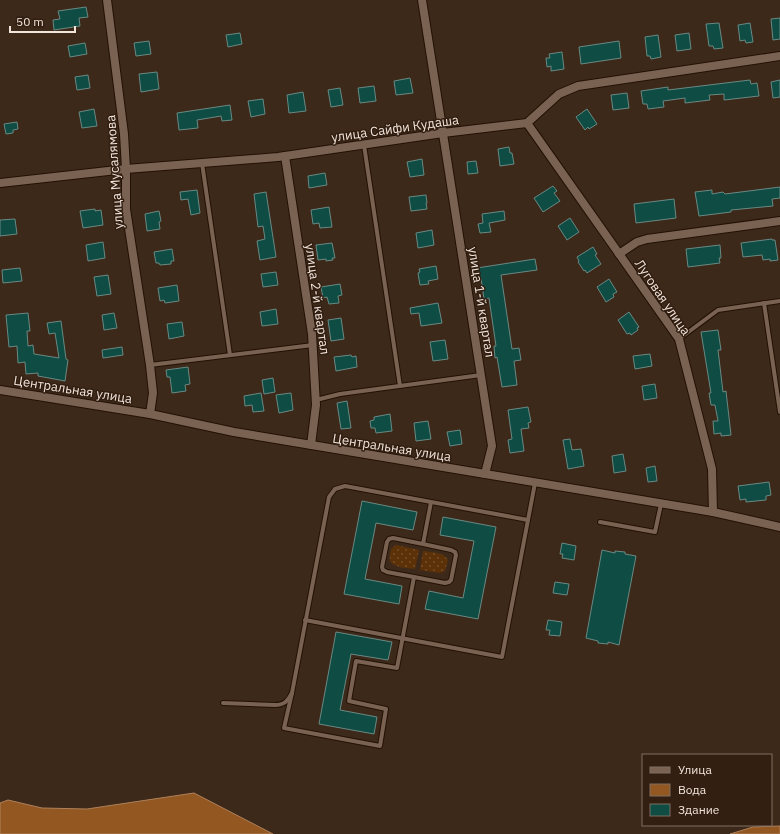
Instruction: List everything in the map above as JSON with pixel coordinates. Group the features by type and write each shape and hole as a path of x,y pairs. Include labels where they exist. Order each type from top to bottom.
{"street":[{"name":"улица Мусалямова","path":"107,0 124,134 126,209 153,393 150,414"},
{"name":"улица 1-й квартал","path":"422,0 492,446 485,474"},
{"path":"527,123 559,94 578,86 780,56"},
{"name":"улица Сайфи Кудаша","path":"0,183 126,169 285,156 443,133 527,123"},
{"name":"Луговая улица","path":"527,123 679,339 712,469 713,512"},
{"name":"улица 2-й квартал","path":"285,156 313,345 315,400 311,445"},
{"path":"619,254 636,242 647,239 780,220"},
{"name":"Центральная улица","path":"0,389 150,414 234,432 713,512 780,527"}],"lane":[{"path":"364,145 400,386"},
{"path":"202,163 230,355"},
{"path":"679,339 718,310 780,301"},
{"path":"764,304 780,412"},
{"path":"150,365 313,345"},
{"path":"315,400 340,394 481,375"},
{"path":"305,620 502,657 535,483"},
{"path":"414,577 397,668 356,661 348,701 386,709 380,746 284,728 329,497 335,489 345,486 528,520"},
{"path":"424,544 431,502"},
{"path":"600,522 655,532 660,504"},
{"path":"393,538 424,544 455,552 456,555 451,580 449,582 445,583 414,577 383,570 382,567 387,542 389,539 393,538"},
{"path":"224,703 281,705 289,699 292,693"}],"shaded area":[{"path":"396,545 419,550 415,569 396,566 391,562 391,549"},
{"path":"423,551 444,555 448,560 445,571 440,573 420,570"}],"water":[{"path":"194,793 273,834 0,834 0,803 8,800 42,808 87,809"},
{"path":"780,826 780,834 730,834 753,827"}],"building":[{"path":"86,7 88,17 79,18 80,26 54,30 53,20 60,19 58,11"},
{"path":"780,18 780,39 773,40 771,19"},
{"path":"719,23 723,48 714,49 713,46 709,46 706,24"},
{"path":"750,23 753,42 746,43 745,40 740,41 738,25"},
{"path":"240,33 242,44 228,47 226,35"},
{"path":"689,33 691,49 677,51 675,35"},
{"path":"658,35 661,57 651,59 650,56 647,56 645,37"},
{"path":"149,41 151,54 136,56 134,43"},
{"path":"619,41 621,58 581,64 579,47"},
{"path":"85,43 87,54 70,57 68,46"},
{"path":"562,52 564,69 551,71 551,66 547,67 546,58 550,58 549,54"},
{"path":"157,72 159,89 141,92 139,74"},
{"path":"88,75 90,88 77,90 75,77"},
{"path":"410,78 413,93 396,95 394,81"},
{"path":"750,80 751,84 757,83 759,96 724,100 724,94 709,95 710,100 685,103 685,98 663,101 664,107 648,109 647,104 643,104 641,91 668,87 668,90"},
{"path":"780,80 780,97 773,98 771,82"},
{"path":"374,86 376,101 360,103 358,88"},
{"path":"340,88 343,105 331,107 328,90"},
{"path":"303,92 306,111 289,113 287,95"},
{"path":"627,93 629,108 613,110 611,95"},
{"path":"263,99 265,114 251,117 248,101"},
{"path":"230,105 232,120 222,121 221,116 197,120 198,128 179,130 177,113"},
{"path":"94,109 97,126 82,128 79,112"},
{"path":"587,109 597,124 589,129 588,127 585,130 576,117"},
{"path":"17,122 18,129 13,130 13,133 6,134 4,124"},
{"path":"509,147 514,164 500,166 498,149"},
{"path":"422,159 424,175 410,177 407,162"},
{"path":"476,161 478,173 468,174 467,162"},
{"path":"325,173 327,185 309,188 308,176"},
{"path":"553,186 557,191 554,193 560,201 543,212 534,198"},
{"path":"780,187 780,198 772,199 773,206 731,210 731,212 699,216 695,192 712,190 712,194 723,192 725,194"},
{"path":"197,190 200,213 191,215 188,199 181,200 180,192"},
{"path":"266,192 276,257 260,260 257,241 265,239 263,226 258,227 254,194"},
{"path":"426,195 427,209 411,211 409,197"},
{"path":"674,199 676,218 636,223 634,204"},
{"path":"329,207 332,227 320,228 319,223 313,224 311,210"},
{"path":"95,209 95,211 101,210 103,225 83,228 80,211"},
{"path":"159,211 161,221 159,222 160,229 147,231 145,214"},
{"path":"504,211 505,220 489,223 491,232 480,233 478,224 483,223 482,214"},
{"path":"570,218 579,232 567,240 558,226"},
{"path":"15,219 17,234 0,236 0,220"},
{"path":"432,230 434,245 418,248 416,233"},
{"path":"772,239 775,240 778,260 763,260 762,255 743,257 741,243"},
{"path":"103,242 105,258 88,261 86,245"},
{"path":"332,243 335,258 332,258 333,260 326,261 326,259 318,260 316,245"},
{"path":"720,245 720,263 688,267 686,249"},
{"path":"593,247 597,254 595,255 601,264 587,273 578,262 577,257"},
{"path":"172,249 174,261 171,261 171,264 160,265 159,263 156,263 154,252"},
{"path":"535,259 537,270 501,275 512,349 519,348 521,360 514,361 517,385 502,387 497,357 495,358 494,346 496,346 489,298 484,299 481,278 479,278 477,268"},
{"path":"436,266 438,279 428,281 429,284 420,285 418,273 420,272 419,269"},
{"path":"20,268 22,281 3,283 2,270"},
{"path":"276,272 278,285 263,287 261,274"},
{"path":"108,275 111,294 97,296 94,277"},
{"path":"609,279 617,292 613,294 614,297 606,302 597,287"},
{"path":"340,284 342,295 338,296 339,303 329,304 327,297 323,298 321,287"},
{"path":"177,285 179,301 165,303 164,300 160,301 158,288"},
{"path":"438,303 442,323 421,326 419,313 411,314 410,308"},
{"path":"276,309 278,324 262,326 260,312"},
{"path":"629,312 639,327 637,328 638,330 631,335 630,333 627,334 618,320"},
{"path":"28,313 30,331 27,331 28,346 33,345 34,354 59,358 55,333 49,334 47,323 61,321 66,359 68,360 65,381 38,376 38,373 26,374 25,362 18,363 17,346 9,347 6,315"},
{"path":"114,313 117,328 104,330 102,315"},
{"path":"341,318 344,339 331,341 328,320"},
{"path":"182,322 184,336 169,339 167,324"},
{"path":"718,330 721,350 718,350 723,392 726,391 731,435 721,436 721,433 714,434 713,421 718,421 715,405 711,405 709,393 711,393 701,332"},
{"path":"445,340 448,359 433,361 430,342"},
{"path":"122,347 123,355 103,358 102,350"},
{"path":"650,354 652,366 635,369 633,356"},
{"path":"351,355 352,357 356,356 357,367 336,371 334,357"},
{"path":"188,367 190,384 185,385 186,391 172,393 170,377 167,377 166,370"},
{"path":"273,378 275,392 264,394 262,380"},
{"path":"655,384 657,398 644,400 642,386"},
{"path":"261,393 264,411 253,412 252,405 245,406 244,396"},
{"path":"291,393 293,410 279,413 276,395"},
{"path":"347,401 351,428 341,429 337,403"},
{"path":"528,407 531,422 528,423 529,428 521,429 524,451 510,453 508,440 512,439 508,410"},
{"path":"390,414 392,431 376,433 375,428 371,428 370,421 374,420 374,417"},
{"path":"428,421 431,439 416,441 414,423"},
{"path":"460,430 462,444 450,446 447,432"},
{"path":"570,439 572,450 581,449 584,466 568,469 563,440"},
{"path":"623,454 626,471 614,473 612,456"},
{"path":"655,466 657,481 648,482 646,468"},
{"path":"769,482 771,495 766,496 766,500 746,502 746,499 740,500 738,486"},
{"path":"362,501 417,512 413,530 376,523 365,579 402,586 399,604 344,594"},
{"path":"443,517 496,527 478,619 425,609 429,591 463,598 474,541 440,535"},
{"path":"562,543 576,546 574,560 562,558 563,554 560,554"},
{"path":"602,550 615,553 615,551 625,552 625,554 636,556 619,645 608,642 608,644 598,643 598,641 586,638"},
{"path":"555,582 569,584 567,595 553,593"},
{"path":"548,620 562,622 560,636 549,635 550,630 546,630"},
{"path":"336,632 392,642 388,660 351,654 340,710 377,717 374,734 319,724"}]}
